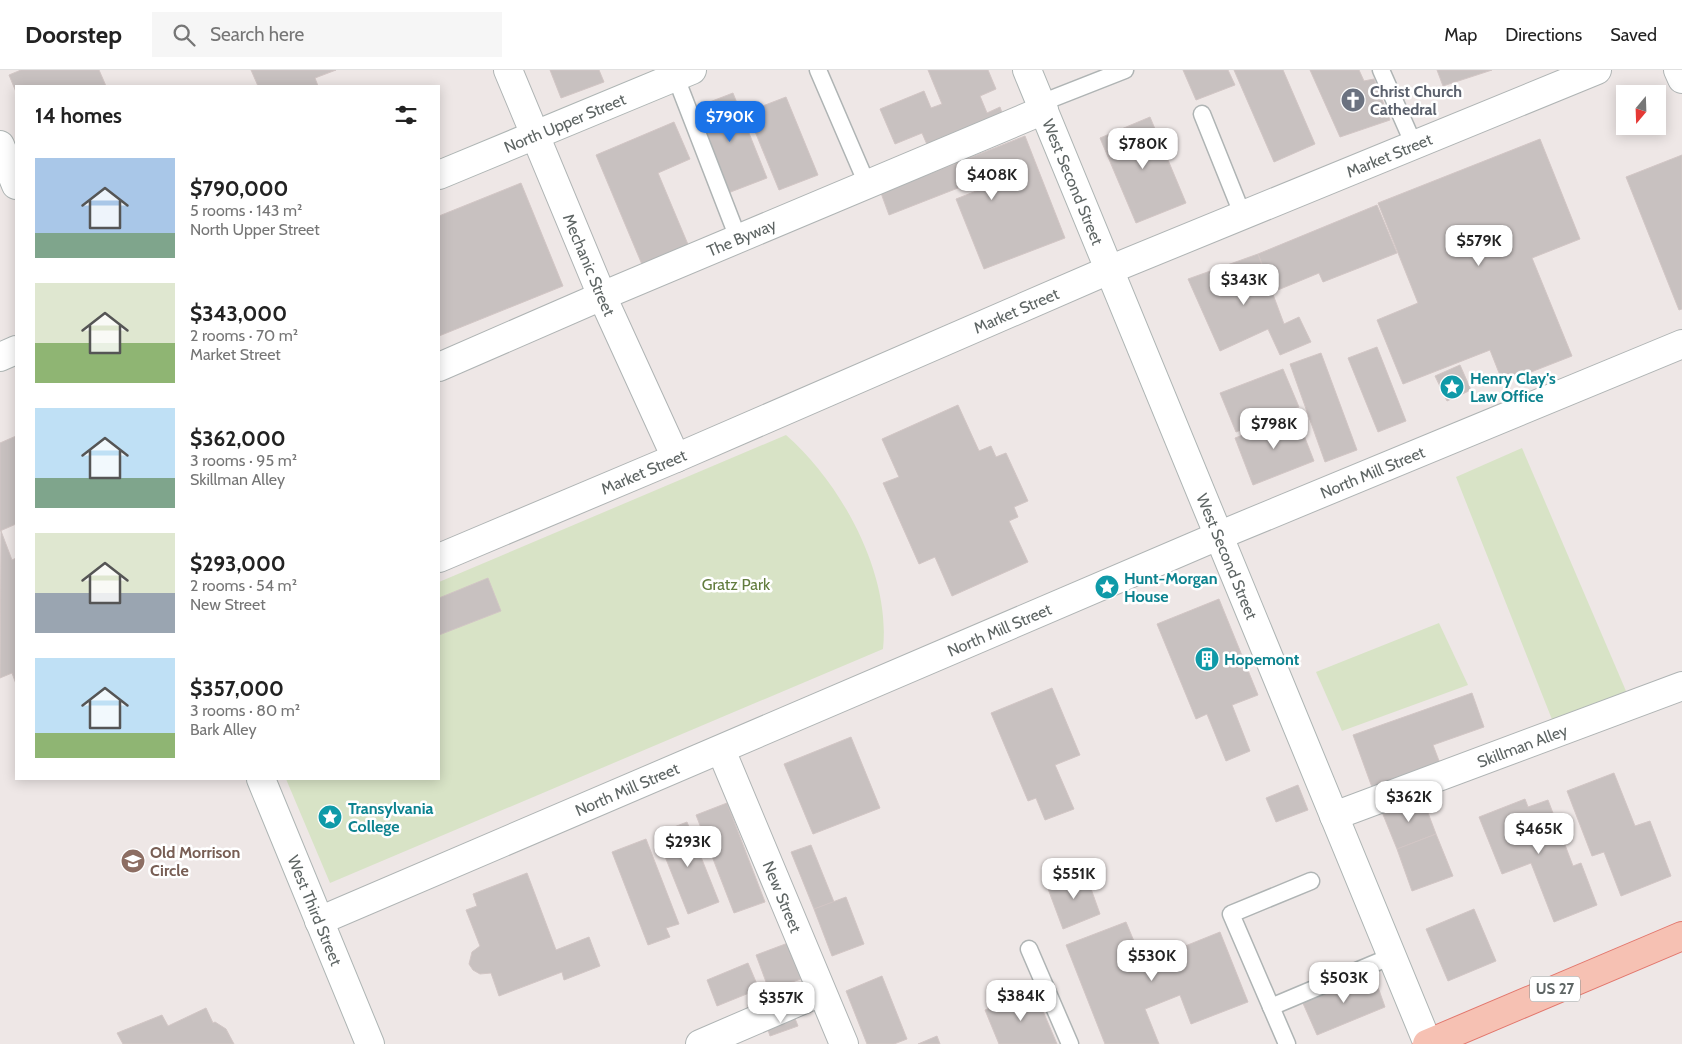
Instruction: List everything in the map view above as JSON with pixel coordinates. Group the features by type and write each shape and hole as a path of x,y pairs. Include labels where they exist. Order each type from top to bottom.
{"main road":[{"name":"US 27","path":"1428,1044 1682,936"}],"street":[{"name":"Mechanic Street","path":"508,70 602,296 676,458"},
{"name":"West Second Street","path":"1027,70 1428,1044"},
{"name":"Market Street","path":"440,558 676,458 1109,270 1597,70"},
{"path":"1678,70 1682,79"},
{"name":"North Upper Street","path":"440,175 680,72"},
{"name":"The Byway","path":"440,367 1042,107"},
{"path":"0,145 15,182"},
{"name":"North Mill Street","path":"319,920 721,750 1218,536 1682,344"},
{"path":"0,357 15,350"},
{"name":"Skillman Alley","path":"1334,816 1682,686"},
{"name":"New Street","path":"721,750 844,1044"},
{"name":"West Third Street","path":"261,780 370,1044"},
{"path":"700,1044 821,992"}],"lane":[{"path":"818,70 867,184"},
{"path":"1042,107 1125,70"},
{"path":"1381,70 1414,145"},
{"path":"680,72 738,238"},
{"path":"1202,114 1243,216"},
{"path":"1287,1044 1231,914 1311,881"},
{"path":"1029,949 1070,1044"},
{"path":"1271,1007 1392,956"}],"green space":[{"name":"Gratz Park","path":"786,435 825,478 843,504 858,531 879,590 883,620 883,649 330,883 286,780 440,780 440,582"},
{"path":"1522,448 1629,698 1555,727 1456,477"},
{"path":"1439,623 1468,685 1342,731 1316,672"}],"building":[{"path":"21,70 99,70 106,85 15,85 15,90 9,75"},
{"path":"251,70 336,70 315,78 318,85 258,85"},
{"path":"550,70 599,70 604,82 561,98"},
{"path":"928,70 988,70 996,89 980,96 987,113 1000,107 1004,118 929,149 922,133 895,144 880,109 924,91 931,108 942,104"},
{"path":"1183,70 1228,70 1235,85 1196,100"},
{"path":"1234,70 1283,70 1315,144 1274,162"},
{"name":"Christ Church Cathedral","path":"1310,70 1359,70 1364,81 1374,79 1390,120 1340,137"},
{"name":"Christ Church Cathedral","path":"1437,70 1492,70 1443,86"},
{"path":"733,93 767,178 728,193 694,108"},
{"path":"786,97 818,175 779,190 747,112"},
{"path":"1150,117 1186,203 1136,223 1100,138"},
{"path":"674,122 690,159 658,173 692,254 646,274 596,155"},
{"path":"1025,136 1065,238 984,269 956,199 984,188 981,179 889,215 881,193"},
{"path":"1540,139 1580,239 1532,258 1572,356 1503,383 1490,350 1403,384 1377,320 1418,303 1378,203"},
{"path":"1682,155 1682,309 1679,310 1626,177"},
{"path":"521,183 563,286 440,336 440,216"},
{"path":"1377,205 1397,253 1323,282 1319,273 1273,292 1258,254"},
{"path":"1258,254 1284,324 1299,317 1311,342 1280,355 1268,329 1220,351 1188,279"},
{"path":"1377,347 1406,421 1378,432 1348,358"},
{"path":"1321,353 1357,450 1325,462 1290,364"},
{"path":"1460,365 1471,390 1447,401 1435,376"},
{"path":"1283,369 1299,407 1236,432 1220,393"},
{"path":"958,405 979,451 991,446 996,457 1006,453 1028,501 1014,507 1018,517 1009,521 1028,562 952,596 935,557 919,564 883,483 899,477 882,439"},
{"path":"1296,415 1314,461 1253,485 1235,438"},
{"path":"15,436 15,524 0,531 0,443"},
{"path":"1,531 12,560 15,558 15,681 12,673 0,678"},
{"path":"488,578 501,611 440,635 440,598"},
{"name":"Hopemont","path":"1219,599 1258,695 1232,705 1250,751 1226,761 1207,714 1196,719 1157,624"},
{"path":"1052,688 1080,755 1055,765 1074,809 1045,820 1036,798 1028,801 991,713"},
{"path":"1472,693 1484,727 1433,745 1441,766 1373,790 1353,735"},
{"path":"851,737 880,808 813,834 784,764"},
{"path":"1614,773 1635,826 1650,821 1671,876 1621,896 1604,852 1592,856 1567,791"},
{"path":"1298,785 1308,810 1276,822 1266,798"},
{"path":"1422,797 1436,834 1397,849 1382,812"},
{"path":"1525,799 1528,807 1548,800 1573,866 1581,863 1597,905 1554,922 1531,863 1502,874 1479,817"},
{"path":"727,803 765,902 734,913 696,815"},
{"path":"687,822 719,902 688,914 656,834"},
{"path":"1436,834 1453,876 1412,891 1397,849"},
{"path":"646,839 679,924 666,928 670,937 648,945 612,852"},
{"path":"811,845 834,902 814,909 791,852"},
{"path":"1085,872 1100,914 1063,929 1047,886"},
{"path":"527,873 556,950 589,937 600,966 564,980 562,972 499,996 491,973 480,974 473,970 469,964 472,952 480,946 466,910 477,906 473,894"},
{"path":"846,897 864,944 832,956 814,909"},
{"path":"1474,909 1496,961 1448,981 1426,929"},
{"path":"1126,922 1143,963 1220,932 1248,1002 1191,1024 1180,995 1145,1009 1159,1044 1105,1044 1066,945"},
{"path":"788,943 801,979 769,990 756,955"},
{"path":"748,963 759,989 717,1006 707,980"},
{"path":"1373,973 1385,1007 1317,1035 1302,1001"},
{"path":"882,976 907,1039 894,1044 867,1044 846,991"},
{"path":"1034,990 1057,1044 999,1044 985,1010"},
{"path":"206,1008 213,1023 215,1022 226,1029 234,1044 123,1044 117,1033 162,1015 168,1026"},
{"path":"792,1011 798,1026 770,1036 765,1021"},
{"path":"937,1036 940,1044 918,1044"}],"place":[{"name":"Christ Church Cathedral","path":"1353,100"},
{"name":"Henry Clay's Law Office","path":"1452,387"},
{"name":"Hunt-Morgan House","path":"1107,587"},
{"name":"Hopemont","path":"1207,659"},
{"name":"Transylvania College","path":"330,817"},
{"name":"Old Morrison Circle","path":"133,861"}]}
